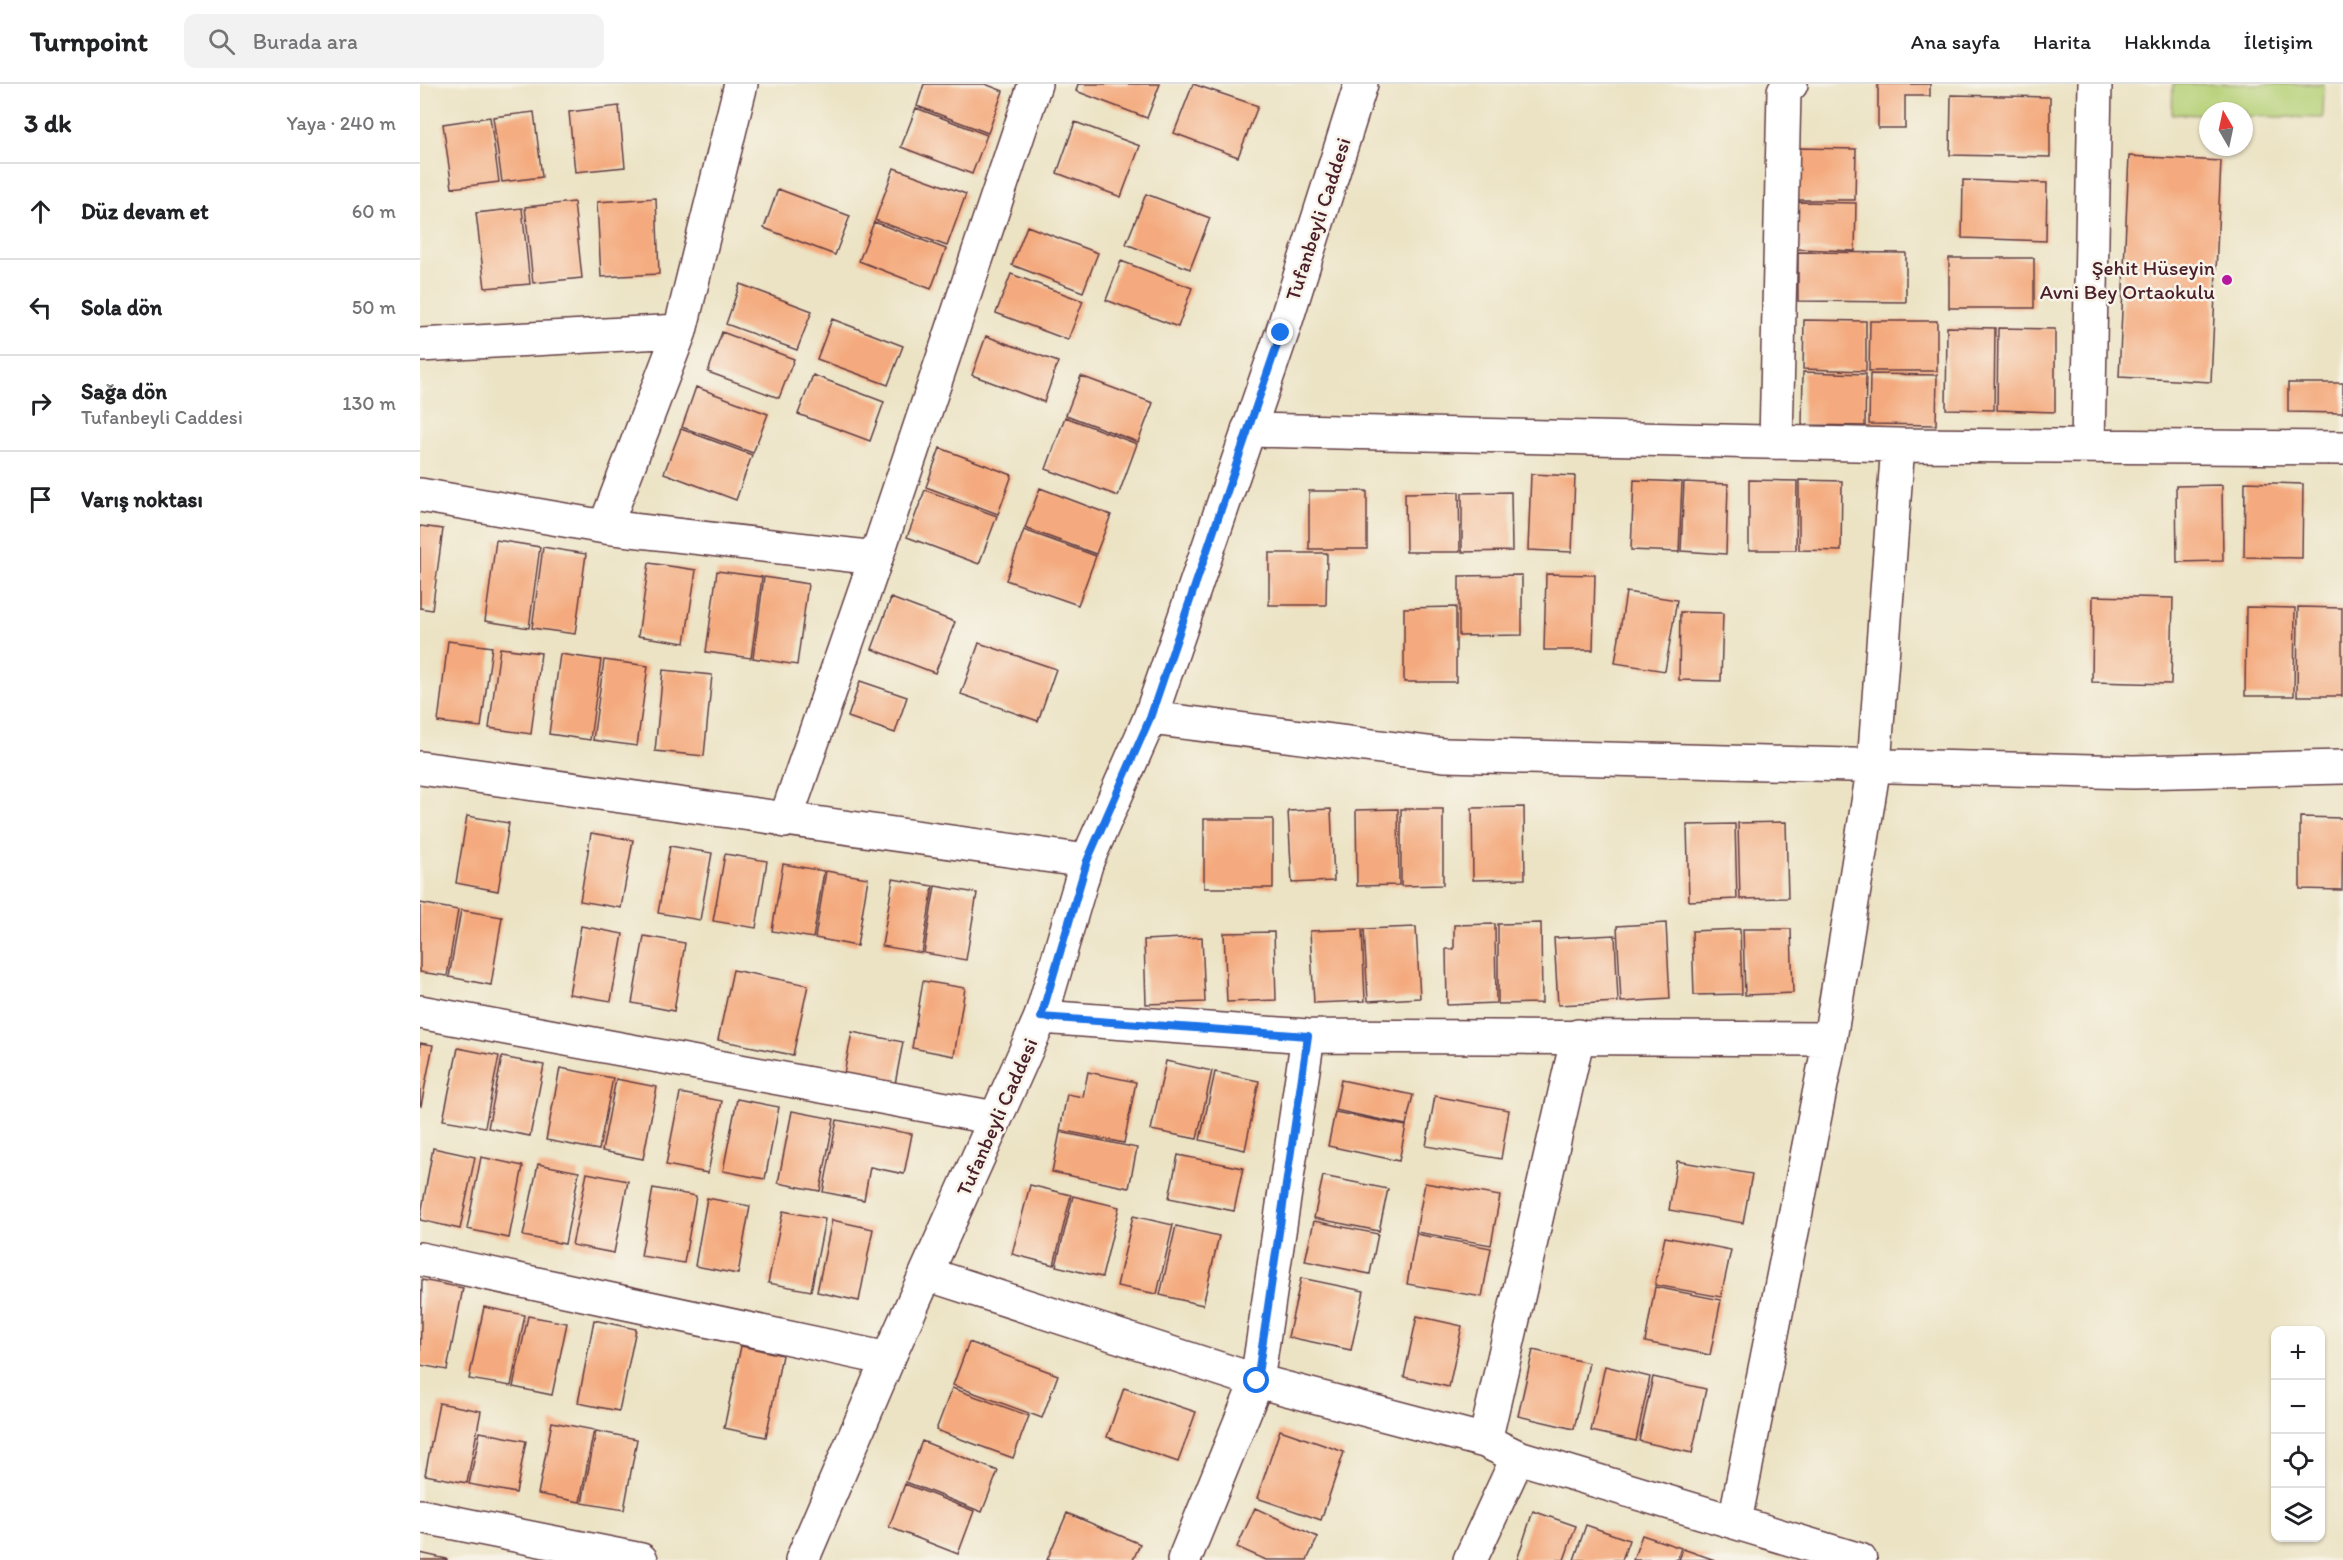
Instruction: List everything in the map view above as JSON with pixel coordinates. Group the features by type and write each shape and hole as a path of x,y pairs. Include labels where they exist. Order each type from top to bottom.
{"street":[{"path":"605,527 680,331 741,84"},
{"path":"785,821 1035,84"},
{"name":"Tufanbeyli Caddesi","path":"802,1560 888,1359 1041,1017 1087,861 1150,718 1248,430 1361,84"},
{"path":"1776,441 1784,90 1791,84"},
{"path":"2088,445 2095,84"},
{"path":"420,345 680,331"},
{"path":"1248,430 1898,445 2343,448"},
{"path":"1735,1521 1830,1039 1874,765 1898,445"},
{"path":"420,495 605,527 876,558"},
{"path":"1150,718 1444,755 2133,772 2343,766"},
{"path":"420,768 785,821 1087,861"},
{"path":"420,1012 996,1118"},
{"path":"1041,1017 1308,1036 1830,1039"},
{"path":"1184,1560 1257,1381 1308,1036"},
{"path":"1485,1441 1578,1036"},
{"path":"420,1259 888,1359"},
{"path":"927,1274 1257,1381 1485,1441 1518,1457 1860,1560"},
{"path":"1470,1560 1518,1457"},
{"path":"420,1516 641,1560"}],"green space":[{"path":"2173,84 2324,84 2323,118 2253,116 2253,102 2199,102 2199,115 2172,114"}],"building":[{"path":"924,84 985,84 1003,91 988,133 917,106"},
{"path":"1078,84 1160,84 1147,118 1076,91"},
{"path":"1193,84 1258,106 1238,157 1174,133"},
{"path":"1878,84 1930,84 1930,96 1905,96 1905,128 1878,128"},
{"path":"1951,95 2050,97 2050,157 1950,155"},
{"path":"619,106 625,167 575,172 569,112"},
{"path":"916,108 987,135 972,174 901,147"},
{"path":"534,112 542,177 502,182 493,117"},
{"path":"490,117 499,182 452,188 443,124"},
{"path":"1075,122 1140,146 1121,197 1057,173"},
{"path":"1798,148 1856,149 1855,200 1798,200"},
{"path":"2129,156 2221,161 2211,382 2119,377"},
{"path":"894,168 966,194 947,246 875,220"},
{"path":"1963,180 2047,183 2046,241 1962,238"},
{"path":"778,189 850,216 835,255 764,228"},
{"path":"1146,194 1210,218 1190,269 1126,244"},
{"path":"656,198 659,274 601,277 597,202"},
{"path":"574,202 582,278 533,283 525,207"},
{"path":"1798,202 1856,203 1855,251 1797,249"},
{"path":"522,208 530,284 485,288 476,213"},
{"path":"874,222 946,249 931,289 859,261"},
{"path":"1027,226 1098,253 1083,292 1012,265"},
{"path":"1798,252 1906,253 1906,302 1798,301"},
{"path":"1949,258 2034,258 2034,308 1949,308"},
{"path":"1121,261 1192,288 1178,327 1106,300"},
{"path":"1011,274 1083,301 1068,340 996,313"},
{"path":"740,284 812,311 797,350 726,324"},
{"path":"832,319 903,346 888,385 817,359"},
{"path":"1804,320 1866,321 1866,371 1803,369"},
{"path":"1870,321 1937,321 1937,371 1869,371"},
{"path":"1947,327 1995,328 1994,410 1946,409"},
{"path":"1998,328 2055,329 2055,412 1997,410"},
{"path":"722,332 794,359 779,398 708,372"},
{"path":"986,336 1058,362 1044,402 972,375"},
{"path":"1803,372 1866,374 1865,426 1802,425"},
{"path":"1870,374 1937,375 1936,425 1869,424"},
{"path":"813,375 884,402 870,441 798,414"},
{"path":"1081,376 1153,403 1138,442 1066,415"},
{"path":"2288,383 2343,383 2343,413 2288,412"},
{"path":"696,387 768,414 753,453 682,427"},
{"path":"1065,417 1137,444 1118,496 1046,469"},
{"path":"681,429 752,455 736,500 664,473"},
{"path":"940,448 1012,475 998,514 926,487"},
{"path":"1531,474 1575,476 1572,552 1528,550"},
{"path":"1634,480 1682,482 1679,552 1631,550"},
{"path":"1749,480 1797,481 1796,550 1749,550"},
{"path":"1799,480 1842,481 1841,551 1799,550"},
{"path":"1684,482 1728,484 1726,554 1681,551"},
{"path":"2245,482 2303,484 2302,558 2244,557"},
{"path":"2222,485 2223,561 2177,562 2176,486"},
{"path":"1040,488 1111,515 1096,554 1025,528"},
{"path":"925,490 997,516 979,564 907,537"},
{"path":"1309,491 1367,491 1367,549 1309,549"},
{"path":"1459,492 1460,552 1406,552 1405,493"},
{"path":"1511,492 1512,551 1462,552 1462,493"},
{"path":"420,526 443,529 432,610 420,608"},
{"path":"1024,530 1096,556 1078,605 1006,580"},
{"path":"496,540 540,547 529,628 485,621"},
{"path":"543,547 586,554 575,634 532,628"},
{"path":"1269,553 1327,553 1326,605 1269,605"},
{"path":"649,563 696,570 685,643 638,636"},
{"path":"717,571 762,577 751,658 706,652"},
{"path":"1546,574 1595,575 1593,650 1544,650"},
{"path":"1522,575 1522,635 1459,636 1459,576"},
{"path":"764,577 808,584 797,665 753,658"},
{"path":"1626,592 1677,600 1665,671 1615,663"},
{"path":"2093,596 2173,598 2171,684 2092,682"},
{"path":"891,598 955,622 935,673 872,649"},
{"path":"1456,607 1456,682 1404,682 1404,608"},
{"path":"2246,607 2295,608 2294,696 2245,696"},
{"path":"2298,607 2342,608 2342,696 2297,696"},
{"path":"1680,612 1723,613 1721,681 1679,680"},
{"path":"448,641 492,647 481,727 438,722"},
{"path":"979,643 1056,669 1038,721 961,694"},
{"path":"500,648 541,653 531,734 489,728"},
{"path":"560,654 601,660 590,740 549,734"},
{"path":"604,660 648,666 637,746 593,740"},
{"path":"663,670 712,675 704,756 655,751"},
{"path":"860,681 907,697 895,733 848,717"},
{"path":"1524,807 1525,879 1473,880 1472,808"},
{"path":"1331,809 1334,881 1292,883 1288,811"},
{"path":"1398,809 1399,885 1357,886 1356,810"},
{"path":"1401,809 1443,809 1443,885 1401,886"},
{"path":"467,816 509,823 498,891 456,883"},
{"path":"2300,817 2343,818 2342,890 2300,889"},
{"path":"1204,819 1273,819 1273,888 1204,888"},
{"path":"1786,822 1788,898 1740,899 1738,823"},
{"path":"1735,824 1737,899 1689,901 1687,825"},
{"path":"591,833 633,840 621,908 580,901"},
{"path":"670,846 712,853 700,920 658,913"},
{"path":"725,854 767,861 756,928 713,921"},
{"path":"783,864 824,871 813,938 772,931"},
{"path":"826,871 868,878 857,946 815,938"},
{"path":"893,879 933,886 922,953 882,946"},
{"path":"935,886 977,893 966,960 924,953"},
{"path":"420,903 458,910 447,976 420,972"},
{"path":"461,910 502,917 491,985 449,977"},
{"path":"1541,923 1542,1003 1498,1004 1498,924"},
{"path":"1666,923 1670,999 1621,1002 1617,926"},
{"path":"1495,924 1496,1003 1447,1005 1446,949 1454,949 1454,925"},
{"path":"581,926 623,934 611,1001 569,994"},
{"path":"1416,927 1420,998 1368,1001 1364,929"},
{"path":"1362,929 1365,1001 1314,1003 1310,931"},
{"path":"1740,929 1742,994 1694,995 1692,931"},
{"path":"1743,929 1791,929 1793,993 1745,995"},
{"path":"1274,932 1276,1000 1227,1002 1224,933"},
{"path":"1615,935 1618,1002 1558,1005 1554,938"},
{"path":"644,936 685,943 674,1011 632,1003"},
{"path":"1202,937 1205,1002 1146,1004 1144,940"},
{"path":"733,970 808,985 793,1055 718,1040"},
{"path":"923,981 965,988 954,1056 912,1048"},
{"path":"852,1032 903,1042 895,1084 844,1074"},
{"path":"420,1043 433,1045 421,1106 420,1105"},
{"path":"458,1048 499,1056 485,1127 443,1120"},
{"path":"502,1057 544,1065 530,1136 488,1128"},
{"path":"1166,1061 1212,1071 1197,1139 1151,1130"},
{"path":"560,1068 613,1078 599,1150 546,1140"},
{"path":"1088,1072 1136,1082 1124,1143 1060,1130 1067,1094 1083,1097"},
{"path":"1215,1072 1259,1081 1245,1150 1200,1140"},
{"path":"616,1079 657,1087 643,1159 602,1151"},
{"path":"1341,1080 1413,1095 1406,1125 1335,1110"},
{"path":"680,1093 722,1101 708,1173 666,1165"},
{"path":"1435,1096 1509,1110 1501,1159 1426,1146"},
{"path":"737,1099 779,1107 765,1179 723,1171"},
{"path":"792,1111 834,1119 820,1191 778,1183"},
{"path":"1335,1112 1406,1126 1399,1161 1328,1146"},
{"path":"837,1120 912,1134 904,1174 870,1167 864,1200 823,1192"},
{"path":"1060,1132 1137,1148 1129,1188 1052,1172"},
{"path":"433,1148 475,1157 460,1229 420,1220"},
{"path":"1178,1155 1243,1168 1234,1211 1169,1198"},
{"path":"481,1157 523,1166 509,1238 467,1229"},
{"path":"1677,1161 1752,1174 1743,1223 1669,1210"},
{"path":"538,1164 579,1172 565,1244 523,1236"},
{"path":"587,1173 628,1181 614,1253 572,1245"},
{"path":"1323,1176 1388,1189 1379,1231 1314,1218"},
{"path":"1425,1183 1500,1196 1491,1245 1416,1232"},
{"path":"1030,1185 1071,1195 1054,1265 1012,1254"},
{"path":"653,1188 696,1196 684,1263 641,1256"},
{"path":"1073,1196 1119,1207 1102,1277 1056,1266"},
{"path":"707,1198 750,1206 738,1274 695,1266"},
{"path":"783,1211 825,1219 811,1291 768,1283"},
{"path":"1133,1216 1173,1225 1157,1294 1117,1286"},
{"path":"832,1220 873,1229 859,1301 817,1292"},
{"path":"1314,1221 1378,1234 1370,1274 1305,1261"},
{"path":"1176,1226 1219,1236 1203,1305 1160,1295"},
{"path":"1416,1234 1491,1248 1482,1297 1407,1284"},
{"path":"1665,1237 1731,1250 1721,1297 1655,1285"},
{"path":"1301,1278 1364,1291 1351,1350 1288,1337"},
{"path":"422,1280 463,1288 447,1370 420,1365"},
{"path":"1655,1287 1721,1300 1710,1355 1645,1342"},
{"path":"484,1307 525,1315 511,1386 469,1379"},
{"path":"528,1316 567,1323 552,1395 513,1387"},
{"path":"1417,1316 1462,1326 1449,1387 1404,1377"},
{"path":"594,1320 636,1329 619,1411 578,1403"},
{"path":"969,1342 1058,1375 1042,1418 953,1385"},
{"path":"741,1346 782,1355 766,1437 724,1428"},
{"path":"1533,1350 1589,1363 1574,1429 1518,1416"},
{"path":"1605,1366 1650,1377 1636,1441 1591,1431"},
{"path":"1653,1377 1706,1389 1692,1453 1639,1441"},
{"path":"952,1388 1029,1416 1013,1458 936,1430"},
{"path":"1124,1388 1196,1412 1178,1462 1107,1437"},
{"path":"439,1403 481,1411 467,1483 425,1475"},
{"path":"552,1422 594,1430 580,1502 538,1494"},
{"path":"1280,1430 1344,1452 1321,1520 1257,1498"},
{"path":"596,1431 637,1439 624,1510 582,1503"},
{"path":"480,1432 526,1441 516,1493 469,1484"},
{"path":"922,1441 998,1471 982,1512 906,1482"},
{"path":"905,1484 974,1511 958,1554 889,1527"},
{"path":"1255,1508 1318,1537 1307,1560 1266,1560 1237,1547"},
{"path":"1533,1511 1576,1526 1564,1560 1517,1560"},
{"path":"1067,1513 1140,1544 1133,1560 1047,1560"},
{"path":"1586,1525 1629,1540 1622,1560 1574,1560"},
{"path":"1642,1535 1681,1548 1677,1560 1633,1560"},
{"path":"1683,1549 1715,1560 1679,1560"},
{"path":"420,1553 447,1559 447,1560 420,1560"}],"place":[{"name":"Şehit Hüseyin Avni Bey Ortaokulu","path":"2227,280"}],"route":[{"path":"1257,1381 1308,1036 1041,1017 1087,861 1150,718 1281,333"}]}
